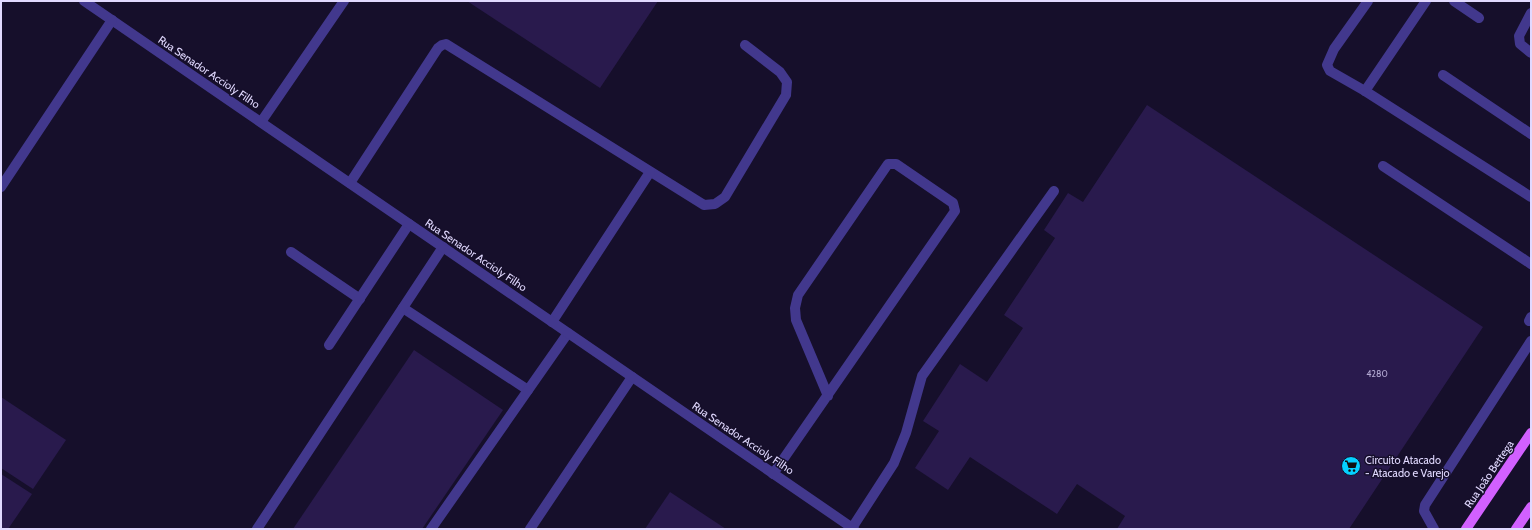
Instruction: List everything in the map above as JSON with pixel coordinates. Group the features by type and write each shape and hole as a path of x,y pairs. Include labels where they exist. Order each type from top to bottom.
{"main road":[{"name":"Rua João Bettega","path":"1466,529 1531,433"},
{"path":"1516,529 1531,508"}],"street":[{"name":"Rua Senador Accioly Filho","path":"84,1 853,528"},
{"path":"261,122 344,1"},
{"path":"1368,1 1334,49 1327,64 1330,71 1531,197"},
{"path":"1365,92 1426,1"},
{"path":"1454,1 1479,18"},
{"path":"1531,14 1519,36 1520,44 1531,53"},
{"path":"1,187 112,20"},
{"path":"350,183 438,48 442,44 446,44 704,205 715,204 725,196 786,95 787,82 780,72 745,45"},
{"path":"1443,75 1531,134"},
{"path":"773,474 828,396 955,211 953,203 896,164 888,164 798,295 795,308 796,320 828,396"},
{"path":"1384,166 1531,264"},
{"path":"552,322 650,172"},
{"path":"853,528 894,463 906,434 922,376 1054,191"},
{"path":"329,345 408,224"},
{"path":"257,529 443,247"},
{"path":"291,252 360,299"},
{"path":"403,308 528,390"},
{"path":"431,529 568,333"},
{"path":"1434,529 1424,511 1425,505 1531,341"},
{"path":"530,529 632,376"}],"building":[{"path":"467,1 658,1 600,88"},
{"path":"1147,105 1483,327 1349,529 1117,529 1125,516 1077,484 1057,514 970,457 948,490 915,468 939,431 923,421 960,364 987,382 1023,328 1004,315 1055,238 1044,230 1068,193 1083,202"},
{"path":"414,350 503,410 422,529 293,529"},
{"path":"1,397 66,440 33,489 1,468"},
{"path":"1,474 32,494 8,529 1,529"},
{"path":"670,492 726,529 645,529"}],"place":[{"name":"Circuito Atacado - Atacado e Varejo","path":"1351,466"}]}
